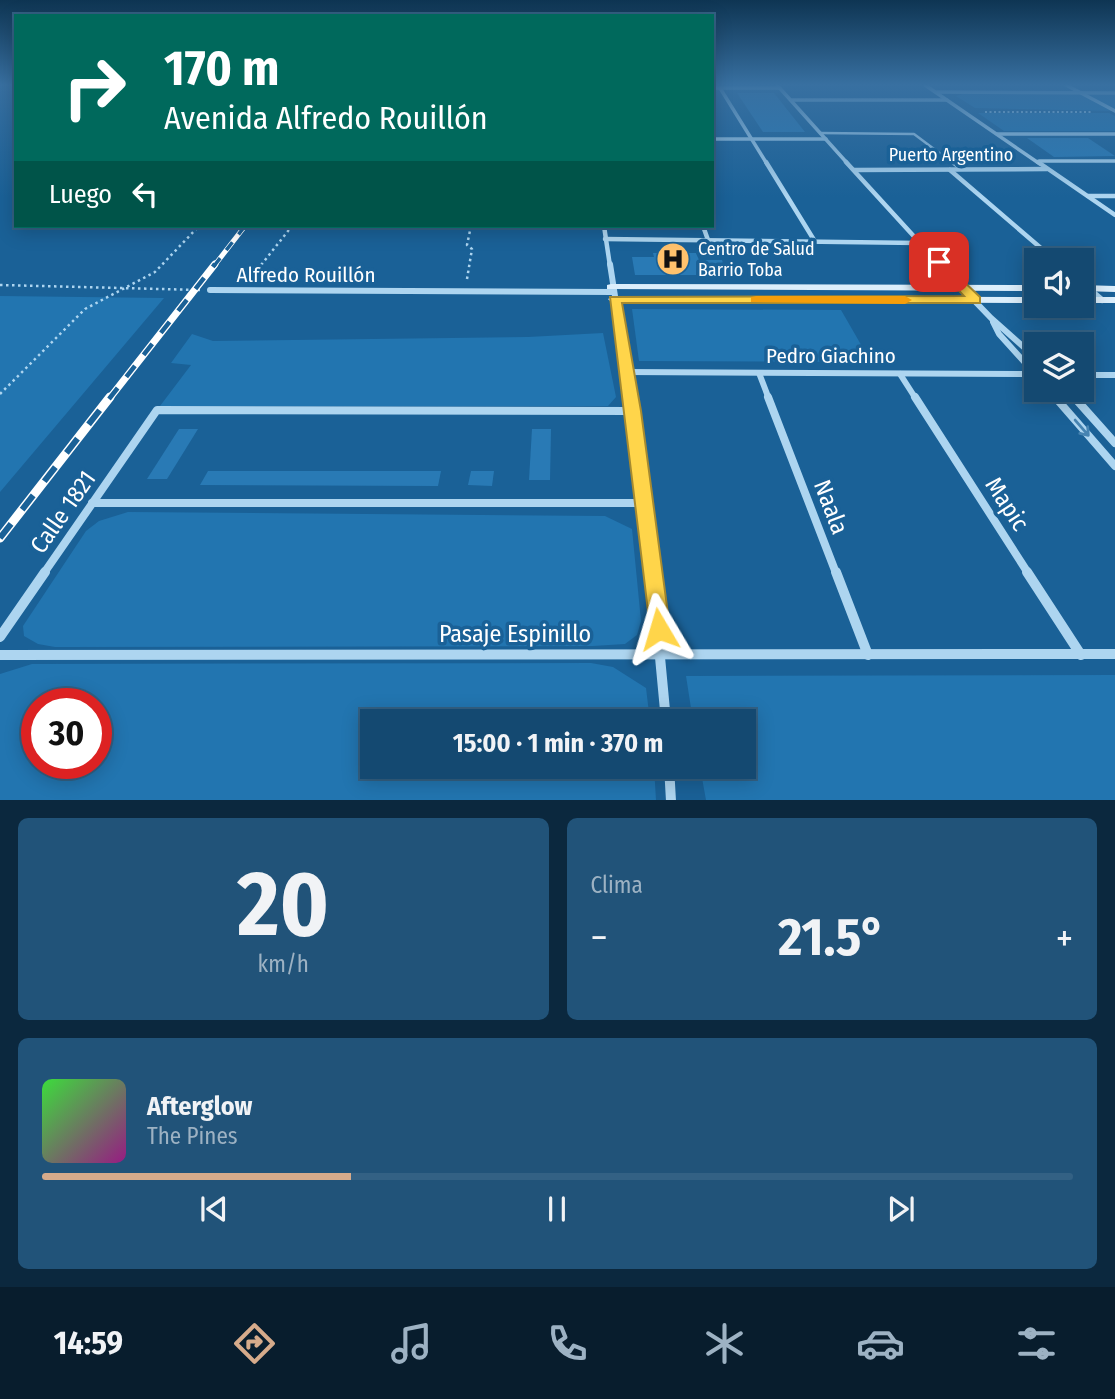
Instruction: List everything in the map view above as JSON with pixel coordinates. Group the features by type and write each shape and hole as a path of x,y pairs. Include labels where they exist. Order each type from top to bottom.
{"street":[{"path":"742,122 814,240"},
{"path":"811,122 919,243 991,318 1024,347"},
{"path":"980,122 1115,215"},
{"path":"997,134 1115,134"},
{"path":"714,139 826,139"},
{"path":"1037,161 1115,161"},
{"path":"949,169 1041,248"},
{"name":"Puerto Argentino","path":"854,170 1048,169"},
{"path":"1087,196 1115,195"},
{"path":"604,228 633,411 662,655 665,709"},
{"path":"704,228 708,240"},
{"path":"605,239 919,243"},
{"path":"613,293 1024,288"},
{"path":"1094,288 1115,289"},
{"name":"Alfredo Rouillón","path":"209,290 613,293"},
{"path":"613,293 1024,300"},
{"path":"991,318 999,334 1024,362"},
{"name":"Pedro Giachino","path":"625,372 1024,375"},
{"name":"Naala","path":"759,373 868,655"},
{"name":"Mapic","path":"900,374 1081,656"},
{"path":"1094,375 1115,375"},
{"path":"1059,402 1115,466"},
{"path":"1078,402 1115,443"},
{"name":"Calle 1821","path":"0,637 157,410 633,411"},
{"path":"92,503 644,503"},
{"name":"Pasaje Espinillo","path":"0,655 1115,654"},
{"path":"670,779 671,800"}],"lane":[{"path":"820,133 914,134 961,169"}],"path":[{"path":"0,394 85,309 155,272 197,228"},
{"path":"241,290 290,228"},
{"path":"465,291 472,249 467,245 471,228"},
{"name":"Alfredo Rouillón","path":"0,285 72,285 119,290 209,290"}],"shaded area":[{"path":"991,122 1115,122 1115,131 1004,131"},
{"path":"0,296 164,298 0,492"},
{"path":"632,309 841,310 871,362 639,361"},
{"path":"603,333 616,397 608,406 160,406 191,365 171,363 192,334 213,341 528,337"},
{"path":"128,512 605,516 632,529 641,621 637,635 625,644 593,646 55,647 38,644 24,636 23,626 86,531 99,521"},
{"path":"591,663 613,667 646,688 649,709 360,709 360,779 655,779 656,800 0,800 0,674 32,664"},
{"path":"1115,675 1115,800 706,800 702,779 756,779 756,709 691,709 686,676"}],"building":[{"path":"757,122 797,122 805,132 763,132"},
{"path":"1027,138 1088,138 1115,156 1054,157"},
{"path":"653,253 696,253 699,260 722,260 727,275 635,275 632,257 654,257"},
{"path":"179,429 198,429 167,479 147,479"},
{"path":"532,429 551,429 550,480 529,480"},
{"path":"208,471 441,471 438,486 200,485"},
{"path":"471,471 494,471 492,486 468,485"}],"railway":[{"path":"214,266 243,228"},
{"path":"109,399 215,264"},
{"path":"0,538 110,397"}],"slow traffic":[{"path":"756,300 905,300"}],"place":[{"name":"Centro de Salud Barrio Toba","path":"673,259"}],"route":[{"path":"659,629 633,411 614,299 975,300 939,262"}]}
